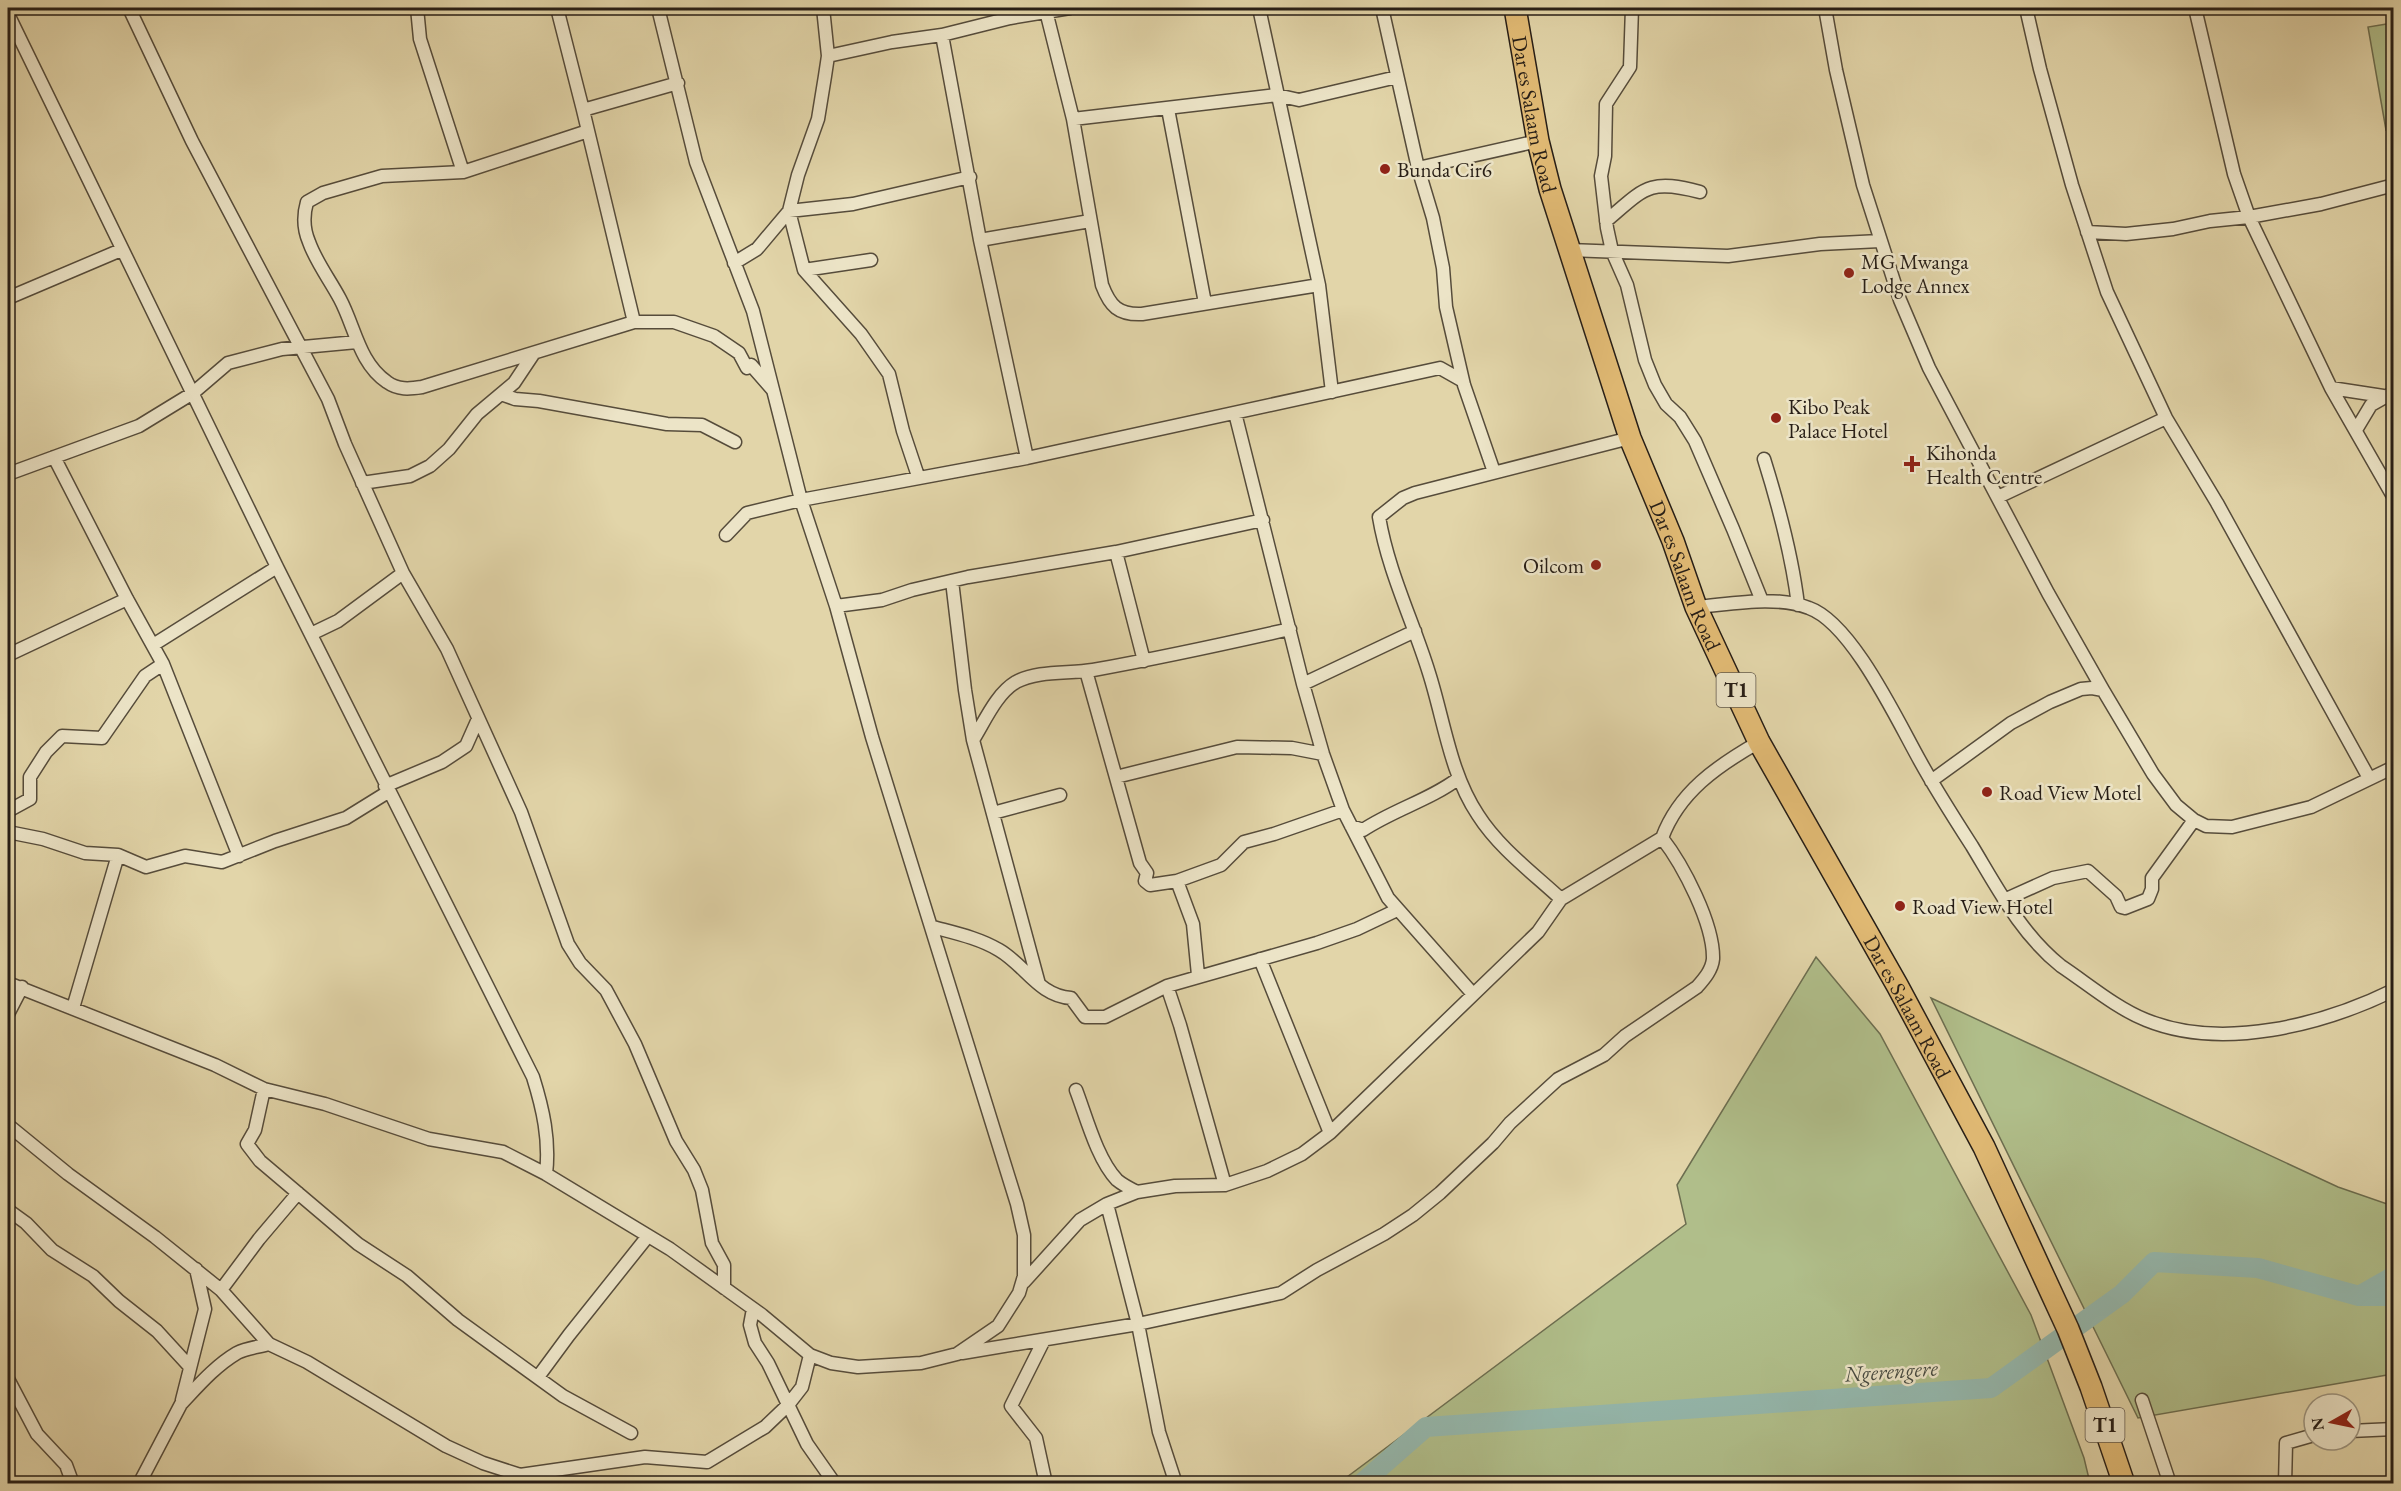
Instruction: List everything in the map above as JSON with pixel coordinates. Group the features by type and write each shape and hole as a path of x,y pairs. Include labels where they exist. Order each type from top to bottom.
{"highway":[{"name":"Dar es Salaam Road","path":"1515,8 1538,141 1569,250 1630,438 1673,541 1696,607 1759,742 1897,985 1964,1109 2068,1329 2124,1484"}],"street":[{"path":"129,8 192,141 328,399 362,483 403,573 447,649 521,812 568,944 580,963 606,990 635,1044 676,1141 694,1170 702,1190 712,1243 724,1265 724,1288"},
{"path":"417,8 420,39 463,172"},
{"path":"557,8 634,322"},
{"path":"658,8 696,162 753,311 801,500 836,606 872,737 933,927 985,1106 1017,1204 1026,1248 1024,1276 1018,1293 998,1326 957,1354"},
{"path":"734,262 757,249 789,211 798,175 818,119 828,56 823,8"},
{"path":"828,56 1070,8"},
{"path":"1259,8 1318,285 1332,392"},
{"path":"1382,8 1418,168 1434,218 1443,267 1446,307 1463,381 1494,472"},
{"path":"1632,8 1630,67 1606,104 1605,156 1601,176 1612,251 1627,285 1645,360 1655,385 1666,404 1680,417 1695,441 1762,602"},
{"path":"1824,8 1845,110 1880,242 1920,350 2103,690 2166,793 2194,820 2206,826 2219,828 2267,819 2311,807 2394,767"},
{"path":"2026,8 2040,69 2087,232 2107,292 2166,418 2217,503 2368,778"},
{"path":"2195,8 2234,174 2249,217 2331,388 2394,498"},
{"path":"1046,11 1073,119 1102,285 1112,307 1119,312 1134,315 1318,285"},
{"path":"8,14 276,567 533,1077 544,1112 548,1156 546,1174"},
{"path":"942,35 980,240 1027,458"},
{"path":"1073,119 1276,94 1299,100 1397,77"},
{"path":"583,110 678,82"},
{"path":"1168,108 1205,303"},
{"path":"588,131 463,172 382,176 323,193 307,202 303,219 309,242 342,302 357,342 373,368 384,381 395,387 407,389 422,387 634,322 674,322 714,336 739,353 747,368 751,365 775,392"},
{"path":"1418,168 1538,141"},
{"path":"789,211 853,204 970,177"},
{"path":"1606,221 1634,198 1659,185 1676,186 1700,192"},
{"path":"2087,232 2126,234 2249,217 2321,204 2394,185"},
{"path":"789,211 804,270 861,334 889,374 903,431 918,476"},
{"path":"980,240 1090,221"},
{"path":"1569,250 1728,256 1820,244 1880,242"},
{"path":"8,298 121,250"},
{"path":"804,270 871,260"},
{"path":"8,474 139,426 193,393 228,363 264,353 357,342"},
{"path":"362,483 410,476 430,466 449,449 477,414 514,383 534,353"},
{"path":"726,535 747,513 801,500 918,476 1027,458 1440,368 1463,381"},
{"path":"2331,388 2388,394"},
{"path":"501,394 515,399 666,423 702,425 735,442"},
{"path":"2356,430 2366,411 2388,394"},
{"path":"1234,413 1303,684 1323,754 1343,810 1379,884 1397,910 1472,993"},
{"path":"1998,497 2166,418"},
{"path":"1561,899 1490,832 1477,815 1460,778 1386,546 1379,517 1403,498 1415,493 1630,438"},
{"path":"54,457 127,599 164,664 238,856"},
{"path":"1764,459 1788,542 1798,605"},
{"path":"836,606 882,600 952,581 1116,552 1263,520"},
{"path":"1116,552 1144,661"},
{"path":"153,645 276,567"},
{"path":"311,634 338,621 403,573"},
{"path":"952,581 965,690 974,740 1039,985"},
{"path":"8,655 127,599"},
{"path":"1696,607 1762,602 1798,605 1816,611 1829,621 1862,660 1931,781 2004,900 2028,933 2061,966 2138,1016 2164,1025 2217,1033 2273,1029 2325,1017 2367,1003 2394,990"},
{"path":"974,740 996,703 1014,684 1031,676 1086,671 1144,661 1290,629"},
{"path":"1303,684 1415,631"},
{"path":"8,811 30,799 30,777 46,752 62,736 102,738 145,676 164,664"},
{"path":"1086,671 1140,864 1147,873 1145,881 1150,885 1177,881 1221,865 1244,842 1343,810"},
{"path":"1931,781 2011,723 2050,702 2081,688 2103,690"},
{"path":"8,832 43,839 85,853 118,855 146,867 185,856 222,862 275,841 346,818 387,789 442,762 466,746 478,719"},
{"path":"1021,1285 1080,1220 1107,1204 1137,1192 1176,1186 1225,1185 1293,1158 1330,1133 1472,993 1538,932 1561,899 1662,838 1668,823 1703,778 1759,742"},
{"path":"1116,777 1237,747 1292,748 1323,754"},
{"path":"1352,826 1363,830 1394,811 1439,794 1460,778"},
{"path":"993,813 1060,795"},
{"path":"2004,900 2053,878 2088,871 2116,896 2121,907 2125,908 2148,899 2152,889 2152,878 2194,820"},
{"path":"8,983 216,1065 264,1089 325,1104 429,1139 502,1152 546,1174 648,1236 753,1308 810,1355 831,1363 858,1367 921,1363 957,1354 1138,1323 1281,1293 1317,1270 1384,1234 1440,1193 1517,1116 1558,1079 1604,1055 1633,1030 1697,987 1711,967 1713,959 1708,932 1687,876 1662,838"},
{"path":"73,1008 118,855"},
{"path":"1177,881 1193,924 1198,975"},
{"path":"933,927 998,949 1009,956 1039,985 1053,994 1071,998 1085,1017 1105,1017 1167,986 1198,975 1327,940 1397,910"},
{"path":"1260,959 1330,1133"},
{"path":"1167,986 1225,1185"},
{"path":"8,1014 22,987"},
{"path":"264,1089 255,1130 247,1144 260,1161 358,1244 407,1276 458,1320 563,1396 631,1433"},
{"path":"1076,1090 1095,1140 1111,1173 1119,1182 1137,1192"},
{"path":"8,1125 68,1174 196,1269 221,1290 269,1344 307,1362 446,1446 483,1463 520,1475 645,1457 707,1462 765,1427 788,1406 802,1388 810,1355"},
{"path":"221,1290 259,1239 298,1193"},
{"path":"1107,1204 1138,1323 1159,1432 1176,1484"},
{"path":"8,1210 26,1223 52,1250 93,1276 119,1301 157,1331 190,1367"},
{"path":"538,1377 648,1236"},
{"path":"139,1484 181,1404 188,1383 205,1309 196,1269"},
{"path":"753,1308 750,1325 752,1334 807,1444 834,1484"},
{"path":"1044,1340 1011,1406 1036,1438 1046,1484"},
{"path":"181,1404 217,1367 239,1352 269,1344"},
{"path":"8,1379 37,1434 66,1465 74,1484"},
{"path":"2142,1400 2170,1484"},
{"path":"2362,1430 2394,1429"},
{"path":"2285,1484 2286,1443 2302,1438"}],"green space":[{"path":"2393,23 2393,128 2386,130 2368,27"},
{"path":"1816,957 1880,1034 2031,1315 2084,1458 2090,1483 1339,1483 1686,1224 1677,1185"},
{"path":"1931,998 2338,1187 2393,1206 2393,1372 2387,1375 2138,1418"}],"waterway":[{"name":"Ngerengere","path":"1361,1484 1426,1427 1991,1388 2122,1294 2154,1262 2258,1268 2359,1296 2394,1276"},
{"path":"2360,1296 2394,1296"}],"place":[{"name":"Bunda Cir6","path":"1385,169"},
{"name":"MG Mwanga Lodge Annex","path":"1849,273"},
{"name":"Kibo Peak Palace Hotel","path":"1776,418"},
{"name":"Kihonda Health Centre","path":"1912,464"},
{"name":"Oilcom","path":"1596,565"},
{"name":"Road View Motel","path":"1987,792"},
{"name":"Road View Hotel","path":"1900,906"}]}
